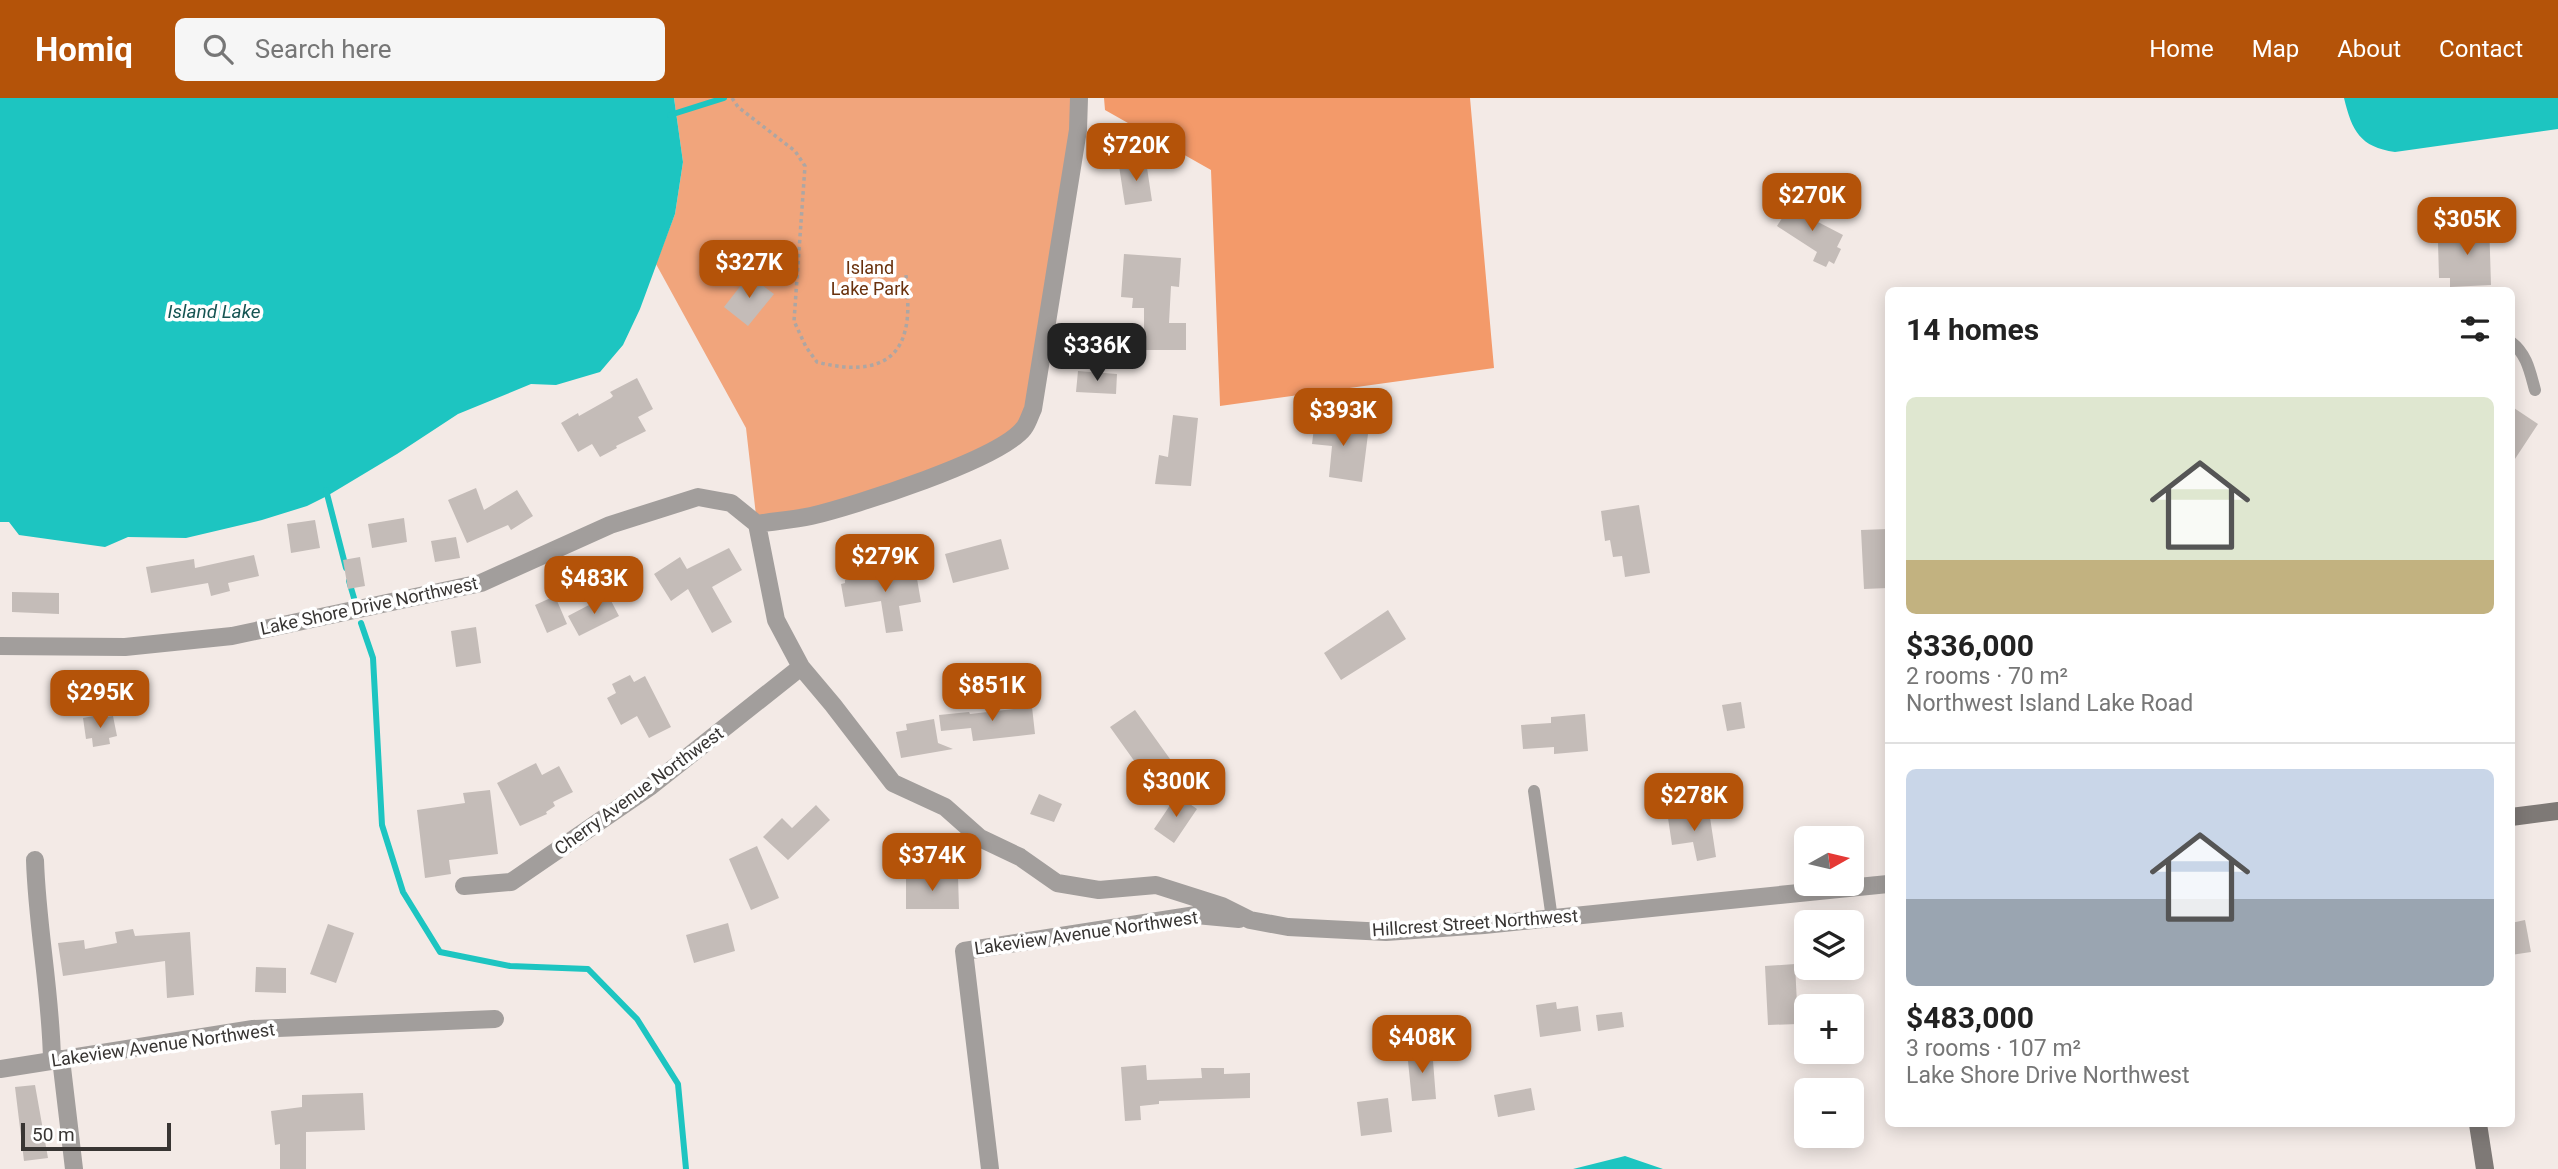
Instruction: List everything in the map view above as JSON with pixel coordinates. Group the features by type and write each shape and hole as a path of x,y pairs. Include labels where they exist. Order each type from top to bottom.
{"main road":[{"path":"2515,816 2558,811"},
{"path":"2478,1127 2484,1169"}],"street":[{"path":"757,524 809,516 862,501 966,463 999,447 1024,428 1033,409 1078,130 1079,98"},
{"name":"Lake Shore Drive Northwest","path":"0,646 125,647 232,636 481,583 610,525 698,497 731,503 757,524"},
{"name":"Hillcrest Street Northwest","path":"757,524 776,620 801,667 834,705 893,783 945,807 980,838 1020,857 1057,883 1099,890 1156,885 1222,906 1250,920 1288,927 1386,932 1552,919 1885,884"},
{"name":"Cherry Avenue Northwest","path":"464,886 511,882 652,786 801,667"},
{"path":"36,860 37,901 48,996 74,1169"},
{"name":"Lakeview Avenue Northwest","path":"990,1169 964,951 1196,915 1250,920"},
{"name":"Lakeview Avenue Northwest","path":"0,1069 253,1029 495,1019"}],"lane":[{"path":"2515,345 2528,365 2535,390"},
{"path":"1534,791 1552,919"}],"path":[{"path":"733,98 738,107 795,151 805,166 794,321 806,347 817,362 850,369 877,364 897,350 907,319 906,275"}],"green space":[{"name":"Island Lake Park","path":"674,98 1079,98 1024,428 966,463 757,524 746,428 656,264 675,214 683,162"}],"shaded area":[{"path":"1104,98 1470,98 1494,368 1220,406 1211,170 1105,110"}],"water":[{"name":"Island Lake","path":"0,98 674,98 683,162 675,214 640,309 623,345 600,372 556,385 531,384 458,414 397,454 307,506 186,538 128,537 105,547 19,535 9,522 0,522"},
{"path":"2344,98 2558,98 2558,129 2395,152 2373,146 2359,136 2350,120"},
{"path":"1625,1156 1663,1169 1573,1169"}],"building":[{"path":"1146,161 1152,201 1125,205 1119,166"},
{"path":"1793,201 1820,218 1818,222 1843,235 1837,247 1841,249 1834,264 1829,261 1826,267 1813,261 1817,252 1777,226"},
{"path":"2489,221 2491,285 2450,287 2450,278 2439,278 2438,242 2466,241 2465,222"},
{"path":"1124,254 1181,258 1179,287 1171,286 1169,323 1186,323 1186,350 1144,350 1144,308 1132,308 1133,298 1121,297"},
{"path":"749,275 774,294 748,326 724,307"},
{"path":"1078,371 1117,374 1116,394 1076,392"},
{"path":"637,378 653,409 638,417 646,431 600,457 592,444 578,452 561,423 611,398 613,396 610,392"},
{"path":"2515,409 2538,424 2515,459"},
{"path":"1173,415 1198,418 1191,486 1155,484 1159,455 1168,457"},
{"path":"1315,419 1369,426 1362,482 1329,477 1332,446 1312,444"},
{"path":"476,488 484,510 517,490 533,516 511,530 508,525 467,543 448,500"},
{"path":"1639,505 1650,573 1625,577 1622,556 1613,557 1610,540 1605,541 1601,511"},
{"path":"404,518 407,542 372,548 368,524"},
{"path":"315,520 320,548 291,553 287,524"},
{"path":"1885,529 1885,588 1864,589 1861,530"},
{"path":"456,537 460,558 435,562 431,541"},
{"path":"1001,539 1009,569 953,583 945,554"},
{"path":"729,548 742,570 712,587 732,622 712,633 688,589 671,601 654,574 680,557 687,569"},
{"path":"254,555 259,576 228,583 230,591 211,596 208,583 151,593 146,567 194,559 195,568"},
{"path":"360,557 365,586 348,589 343,560"},
{"path":"915,567 921,602 899,606 903,631 886,633 881,601 845,607 841,584 845,583 845,580"},
{"path":"12,592 59,593 59,614 12,612"},
{"path":"608,595 619,616 579,636 568,616"},
{"path":"555,596 567,624 547,633 535,605"},
{"path":"1388,610 1406,639 1341,680 1324,653"},
{"path":"476,627 481,663 456,667 451,631"},
{"path":"630,675 634,682 645,676 671,727 649,738 637,716 621,725 607,698 616,693 612,684"},
{"path":"1741,702 1745,728 1727,731 1722,705"},
{"path":"1032,707 1035,734 973,741 971,728 941,731 939,715"},
{"path":"1135,710 1170,759 1145,776 1110,727"},
{"path":"1585,714 1588,751 1554,754 1554,747 1523,749 1521,725 1551,723 1551,717"},
{"path":"99,715 99,718 113,716 117,736 109,738 110,744 93,747 92,738 86,739 83,718"},
{"path":"934,719 938,743 953,749 901,758 896,732 907,730 906,724"},
{"path":"536,763 542,775 559,766 573,792 553,802 555,806 546,812 547,814 520,826 497,783"},
{"path":"490,790 498,854 449,860 451,874 425,878 417,810 465,803 463,793"},
{"path":"1039,794 1062,804 1054,822 1030,814"},
{"path":"1177,795 1197,809 1174,843 1154,829"},
{"path":"816,805 830,820 788,860 763,837 782,818 792,828"},
{"path":"1709,811 1716,857 1697,861 1693,842 1672,845 1668,818"},
{"path":"757,846 779,898 751,910 729,859"},
{"path":"958,876 959,909 906,909 906,877"},
{"path":"2525,920 2531,952 2515,954 2515,922"},
{"path":"728,923 735,951 694,963 686,935"},
{"path":"328,924 354,933 336,983 310,974"},
{"path":"133,929 135,936 190,932 194,995 167,998 165,961 63,976 58,943 84,940 85,949 117,943 115,932"},
{"path":"1794,964 1796,994 1794,994 1794,1024 1768,1025 1765,966"},
{"path":"256,967 286,968 286,993 255,992"},
{"path":"1556,1002 1557,1009 1578,1006 1581,1031 1540,1037 1536,1005"},
{"path":"1622,1012 1624,1027 1598,1031 1596,1015"},
{"path":"1432,1048 1436,1099 1412,1101 1407,1051"},
{"path":"1146,1065 1147,1080 1202,1078 1201,1068 1224,1068 1224,1074 1250,1073 1250,1098 1159,1101 1159,1104 1140,1106 1141,1120 1125,1121 1121,1067"},
{"path":"35,1085 48,1158 24,1161 15,1087"},
{"path":"1531,1088 1535,1110 1498,1117 1494,1095"},
{"path":"363,1093 365,1130 306,1132 306,1169 280,1169 280,1144 275,1145 271,1111 302,1107 302,1095"},
{"path":"1388,1098 1392,1132 1361,1136 1357,1102"}],"waterway":[{"path":"670,115 724,98"},
{"path":"326,490 346,568"},
{"path":"349,581 354,598"},
{"path":"361,623 373,658 382,825 403,892 440,952 510,966 588,969 637,1019 678,1084 686,1169"}]}
